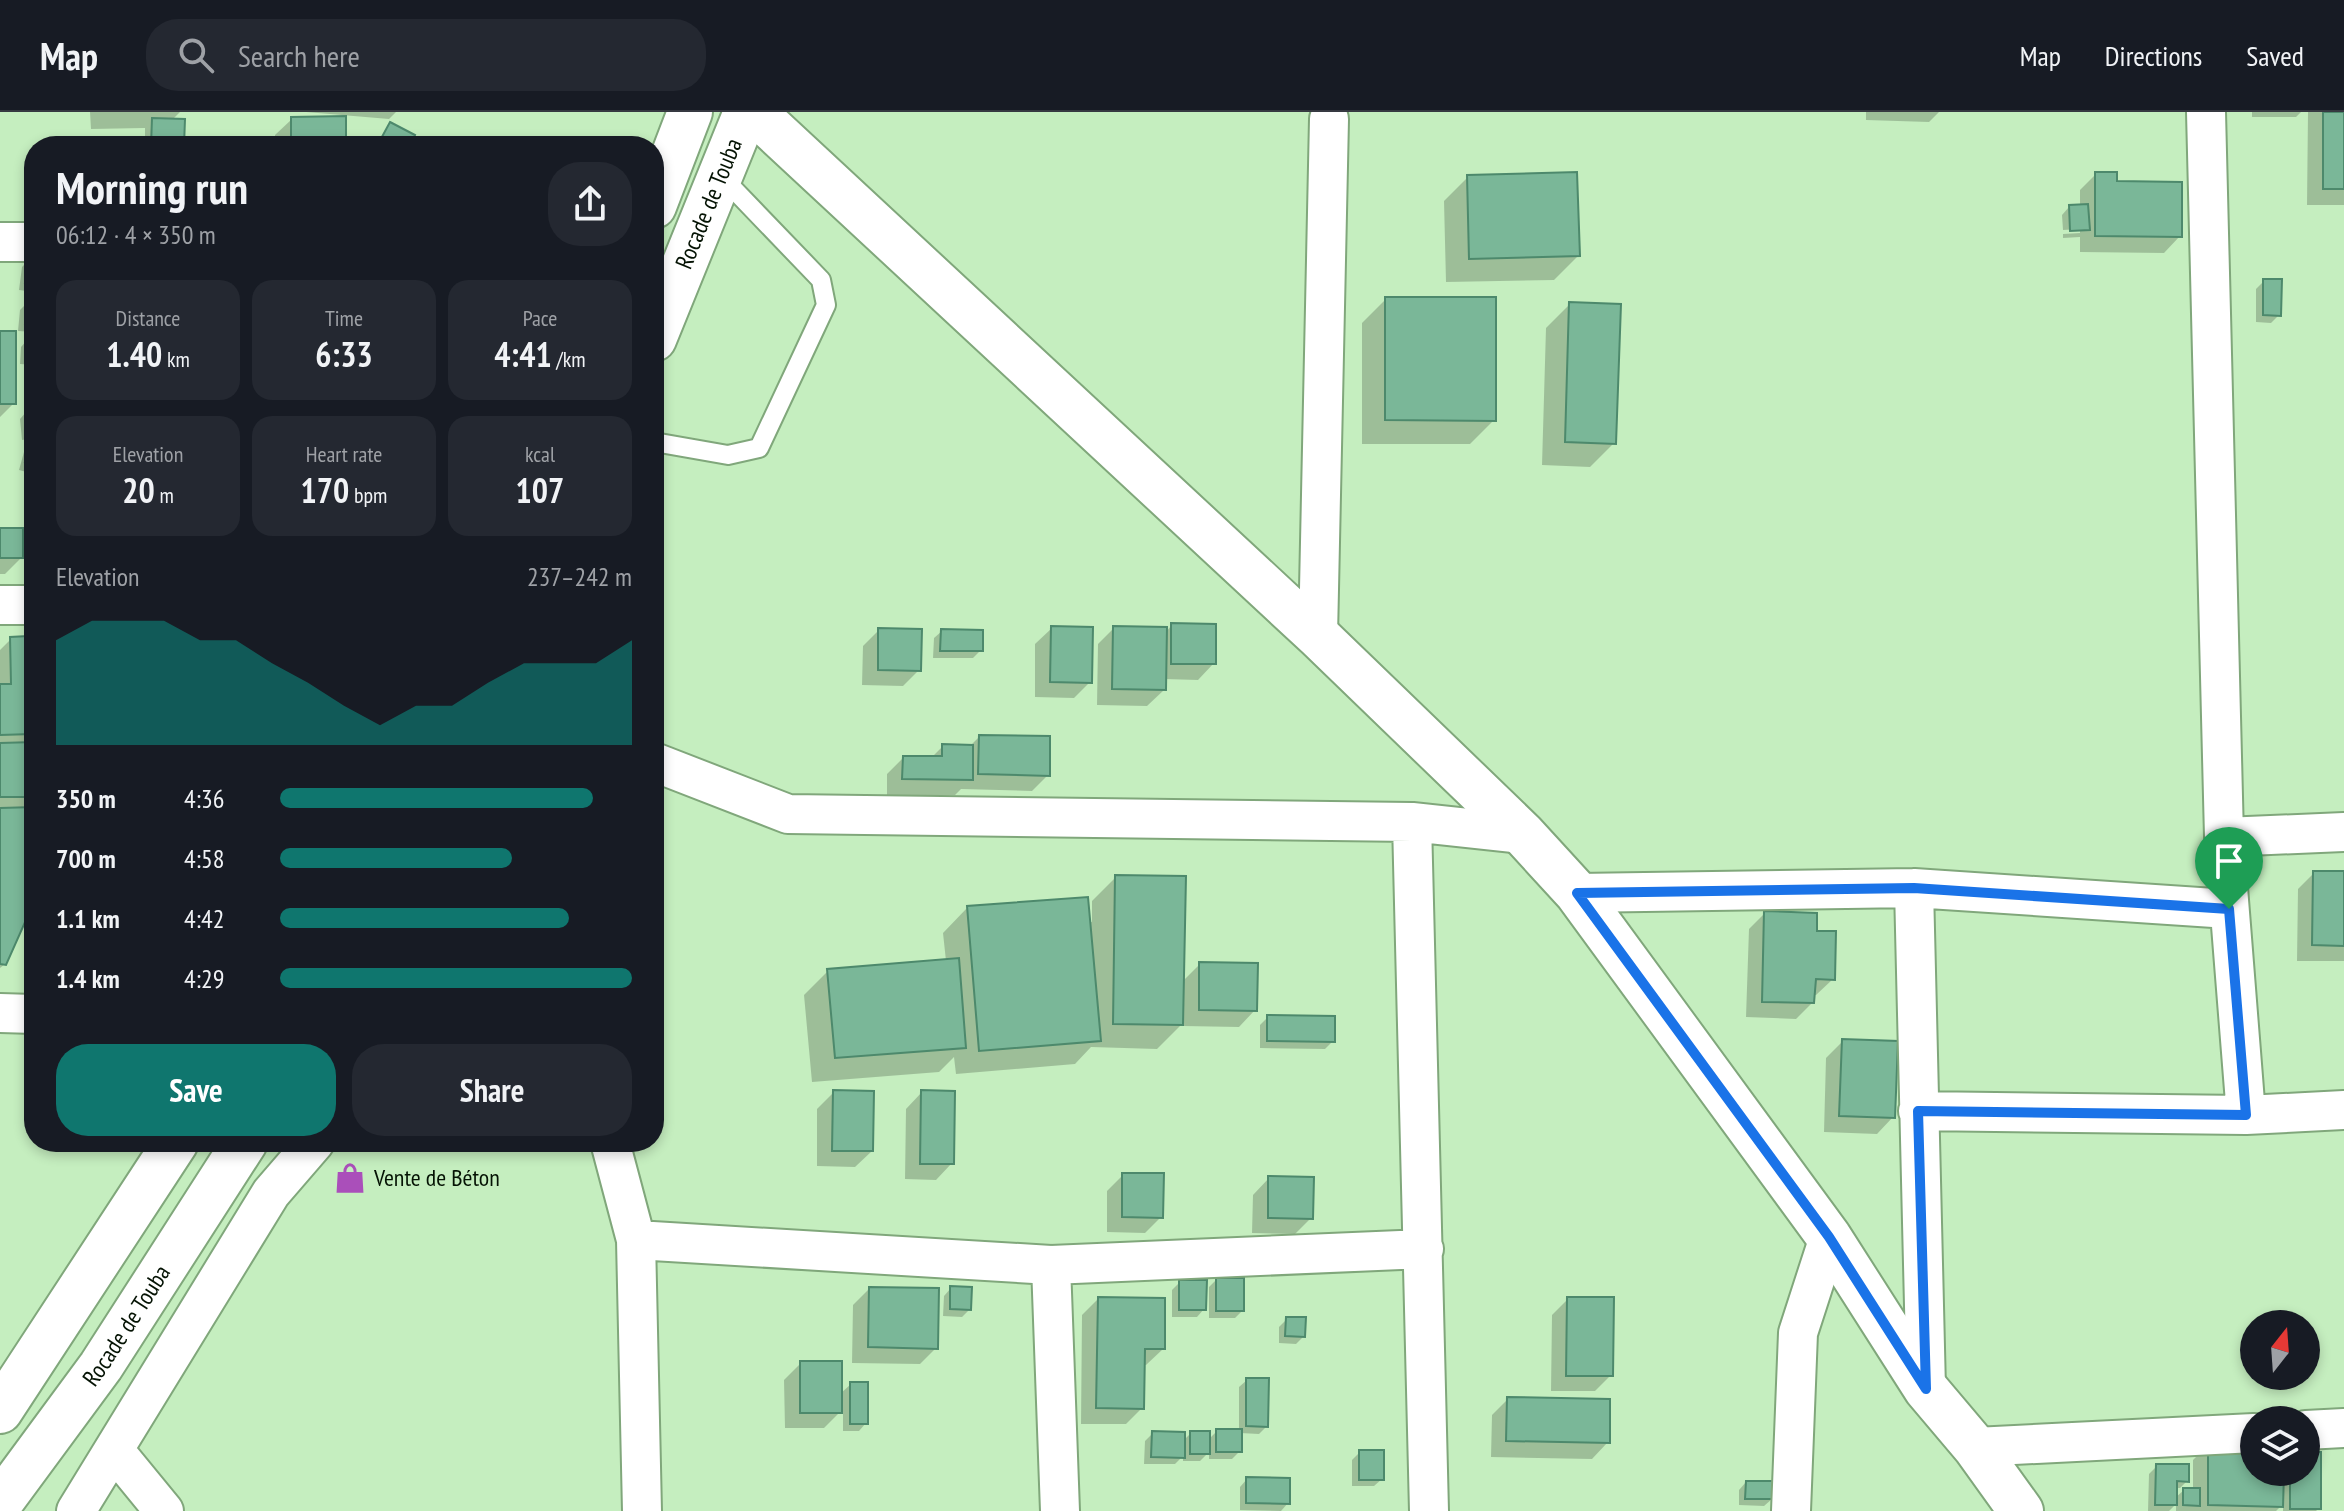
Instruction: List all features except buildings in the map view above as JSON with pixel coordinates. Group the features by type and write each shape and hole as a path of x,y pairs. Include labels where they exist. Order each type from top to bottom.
{"main road":[{"name":"Rocade de Touba","path":"664,180 690,112"},
{"name":"Rocade de Touba","path":"664,314 746,112"},
{"path":"754,112 1318,636 1523,834 1577,893 1829,1237 1926,1389 1975,1447 2021,1511"},
{"path":"0,1411 169,1152"},
{"name":"Rocade de Touba","path":"0,1503 101,1366 239,1152"}],"street":[{"path":"2206,112 2224,837 2246,1115"},
{"path":"1318,636 1329,119"},
{"path":"0,242 24,242"},
{"path":"0,605 24,605"},
{"path":"664,766 788,814 1412,822 1523,834"},
{"path":"1412,822 1429,1511"},
{"path":"2224,837 2344,832"},
{"path":"1577,893 1914,888 2229,909"},
{"path":"1914,888 1926,1389"},
{"path":"0,1013 24,1014"},
{"path":"1918,1111 2246,1115 2344,1110"},
{"path":"76,1511 271,1193 306,1152"},
{"path":"613,1152 636,1240 642,1511"},
{"path":"1791,1511 1798,1333 1829,1237"},
{"path":"636,1240 1051,1265 1424,1249"},
{"path":"1051,1265 1060,1511"},
{"path":"2320,1429 2344,1428"},
{"path":"1975,1447 2240,1434"},
{"path":"114,1450 164,1511"}],"lane":[{"path":"664,444 728,455 759,448 826,305 821,280 720,175"}],"place":[{"name":"Vente de Béton","path":"350,1178"}],"route":[{"path":"1914,888 2229,909 2246,1115 1918,1111 1926,1389 1829,1237 1577,893 1914,888"}]}
